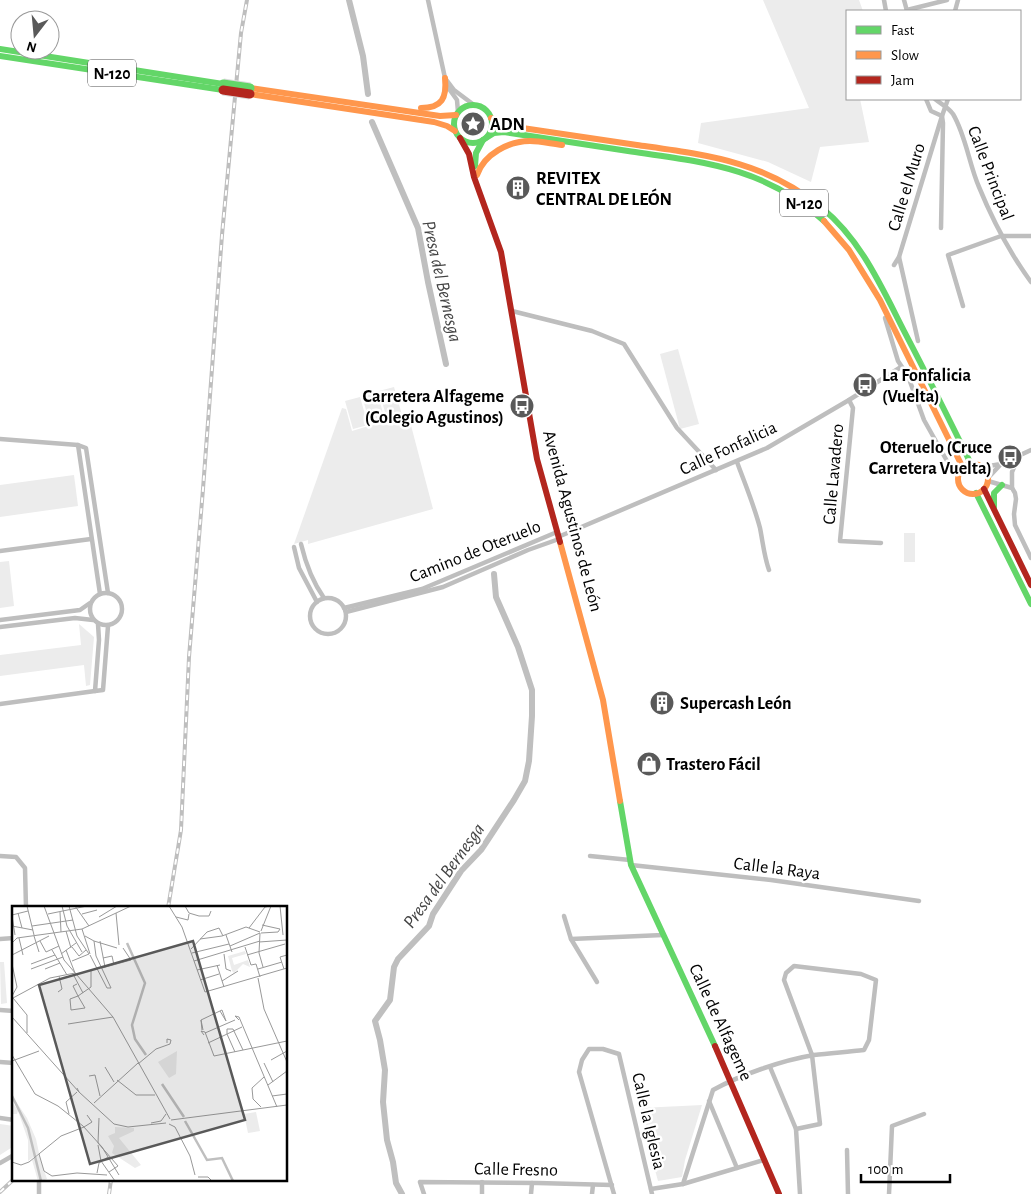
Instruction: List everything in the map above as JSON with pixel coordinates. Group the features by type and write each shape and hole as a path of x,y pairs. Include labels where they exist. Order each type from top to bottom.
{"main road":[{"name":"N-120","path":"0,49 223,87"},
{"name":"N-120","path":"0,56 250,91 434,122 447,126 457,134"},
{"path":"296,94 333,96 430,109 442,101 446,91 445,81"},
{"name":"N-120","path":"250,91 296,94 440,116 457,114"},
{"path":"474,105 486,110 491,118 492,127 485,139 471,143 457,134 454,123 457,114 464,107 474,105"},
{"name":"N-120","path":"491,118 509,126 678,151 732,161 775,177 817,202 860,247 886,295 964,469"},
{"name":"N-120","path":"485,139 494,133 504,132 694,161 736,170 762,180 794,196 825,221 847,246 861,266 964,469"},
{"name":"Avenida Agustinos de León","path":"457,134 469,154 472,171 501,252 536,459 603,700 631,862"},
{"name":"Avenida Agustinos de León","path":"479,187 475,157 485,139"},
{"path":"477,174 480,166 496,152 512,144 525,141 630,152"},
{"path":"964,469 977,464 983,467"},
{"name":"N-120","path":"983,467 986,472 984,486 994,512 1031,585"},
{"name":"N-120","path":"964,469 958,481 962,488 968,492 984,486"},
{"path":"994,512 994,492 1002,485"},
{"name":"N-120","path":"984,486 1031,604"},
{"name":"Calle de Alfageme","path":"631,862 731,1080 778,1194"}],"street":[{"path":"428,0 445,81 457,100 457,114"},
{"path":"911,10 947,0"},
{"path":"445,81 474,105"},
{"path":"926,100 931,110 942,116 943,123 941,228"},
{"path":"937,100 946,106 948,100"},
{"name":"Calle el Muro","path":"894,265 899,257 946,106"},
{"name":"Calle Principal","path":"946,106 956,121 974,176 1001,236 1031,282"},
{"path":"963,306 948,255 1001,236 1031,236"},
{"path":"899,257 918,341"},
{"path":"881,303 898,361 908,376 929,428 952,470 964,469"},
{"path":"512,311 592,332 624,344 677,428 716,470"},
{"name":"Calle Fonfalicia","path":"558,536 767,448 849,400 901,366"},
{"name":"Calle Lavadero","path":"849,400 852,408 840,541 881,543"},
{"path":"0,439 78,445 86,448 108,593"},
{"path":"78,445 100,594"},
{"path":"983,467 1001,464 1031,450"},
{"path":"1018,457 1012,472 1012,488 1016,499 1015,525 1031,558"},
{"path":"737,462 752,500 760,529 764,556 769,570"},
{"path":"984,486 1001,464"},
{"path":"984,486 1002,485 1012,488"},
{"name":"Camino de Oteruelo","path":"345,610 422,589 558,536"},
{"path":"0,551 91,539"},
{"path":"301,544 306,566 313,582 324,598"},
{"path":"294,547 299,568 316,602"},
{"path":"0,620 80,610 100,594 108,593 113,594 120,602 122,612 118,621 108,626 98,624 93,620 75,618 0,627"},
{"path":"324,598 332,598 339,602 345,610 346,620 337,631 330,634 322,633 316,629 310,616 316,602 324,598"},
{"path":"92,602 90,611 93,620"},
{"path":"96,691 98,624"},
{"path":"0,704 103,690 108,626"},
{"path":"0,856 16,858 25,868 26,906"},
{"name":"Calle la Raya","path":"590,856 919,901"},
{"path":"564,916 571,939 598,982"},
{"path":"571,939 663,935"},
{"path":"683,1184 713,1090 731,1080 770,1066 812,1055 864,1050 869,1040 876,980 861,974 794,966 786,973 784,980 812,1055 820,1124 796,1130"},
{"name":"Calle la Iglesia","path":"612,1186 579,1072 582,1060 589,1049 603,1049 619,1054 651,1191"},
{"path":"770,1066 796,1130 800,1194"},
{"path":"709,1101 736,1168"},
{"path":"889,1194 892,1126 924,1114"},
{"path":"847,1150 848,1194"},
{"path":"0,1163 12,1156"},
{"path":"651,1191 683,1184 764,1160"},
{"name":"Calle Fresno","path":"424,1194 420,1182 612,1186"},
{"path":"482,1182 482,1194"},
{"path":"532,1183 532,1194"},
{"path":"592,1194 593,1185"},
{"path":"612,1186 614,1194"}],"shaded area":[{"path":"763,0 859,0 863,10 846,10 846,100 860,100 869,142 820,147 811,182 768,162 698,143 701,123 809,108"},
{"path":"678,349 699,424 680,429 660,354"},
{"path":"394,387 402,415 387,419 379,391"},
{"path":"377,392 385,420 370,424 362,396"},
{"path":"360,397 368,425 353,429 345,401"},
{"path":"342,408 346,409 352,431 408,414 433,509 308,544 308,540 294,544"},
{"path":"74,475 78,506 0,517 0,485"},
{"path":"904,533 915,533 915,562 904,562"},
{"path":"9,561 14,606 0,608 0,562"},
{"path":"79,624 94,637 90,685 86,686 84,665 0,676 0,655 81,645"},
{"path":"0,962 4,962 7,1003 1,1004"},
{"path":"702,1105 685,1160 682,1177 658,1181 655,1170 658,1165 641,1108"},
{"path":"0,1124 12,1126 12,1147 0,1155"}],"waterway":[{"name":"Presa del Bernesga","path":"349,0 363,56 368,94"},
{"name":"Presa del Bernesga","path":"372,122 418,228 446,364"},
{"name":"Presa del Bernesga","path":"402,1194 396,1183 387,1140 383,1102 385,1070 375,1021 390,1000 394,967 398,959 429,926 433,914 461,871 481,850 489,838 525,781 529,761 532,690 518,647 496,597 494,574"}],"railway":[{"path":"168,906 181,830 189,657 222,235 241,33 247,0"},
{"path":"0,1192 12,1181"},
{"path":"109,1194 111,1182"}],"traffic: fast":[{"path":"0,49 223,84"},
{"path":"0,56 223,90"},
{"path":"223,84 250,88"},
{"path":"473,105 480,106 486,111 491,117 492,124 491,131 486,137 480,142 473,143 466,142 460,137 455,131 454,124 455,117 460,111 466,106 473,105"},
{"path":"486,138 494,133 504,132 682,159 732,170 756,178 779,189 802,203 824,221"},
{"path":"475,166 476,153 483,140"},
{"path":"822,208 848,234 869,265 971,464"},
{"path":"994,507 994,493 1002,485"},
{"path":"976,493 1031,604"},
{"path":"620,801 631,865 715,1046"}],"traffic: slow":[{"path":"421,108 434,106 442,100 445,91 445,78"},
{"path":"250,88 440,116 456,115"},
{"path":"250,94 434,122 455,131"},
{"path":"491,118 509,126 687,152 734,163 757,170 779,180 801,192 822,208"},
{"path":"477,175 480,168 491,155 514,143 534,141 562,145"},
{"path":"824,221 849,250 880,300 963,468"},
{"path":"973,464 984,468 988,479 984,490 973,494 962,490 958,479 962,468 973,464"},
{"path":"560,542 603,700 620,801"}],"traffic: jam":[{"path":"223,90 250,94"},
{"path":"460,138 469,154 474,177 501,252 537,459 560,542"},
{"path":"984,489 1031,585"},
{"path":"715,1046 779,1194"}],"place":[{"name":"ADN","path":"473,124"},
{"name":"REVITEX CENTRAL DE LEÓN","path":"518,188"},
{"name":"La Fonfalicia (Vuelta)","path":"865,385"},
{"name":"Carretera Alfageme (Colegio Agustinos)","path":"522,406"},
{"name":"Oteruelo (Cruce Carretera Vuelta)","path":"1010,457"},
{"name":"Supercash León","path":"662,703"},
{"name":"Trastero Fácil","path":"649,764"}]}
